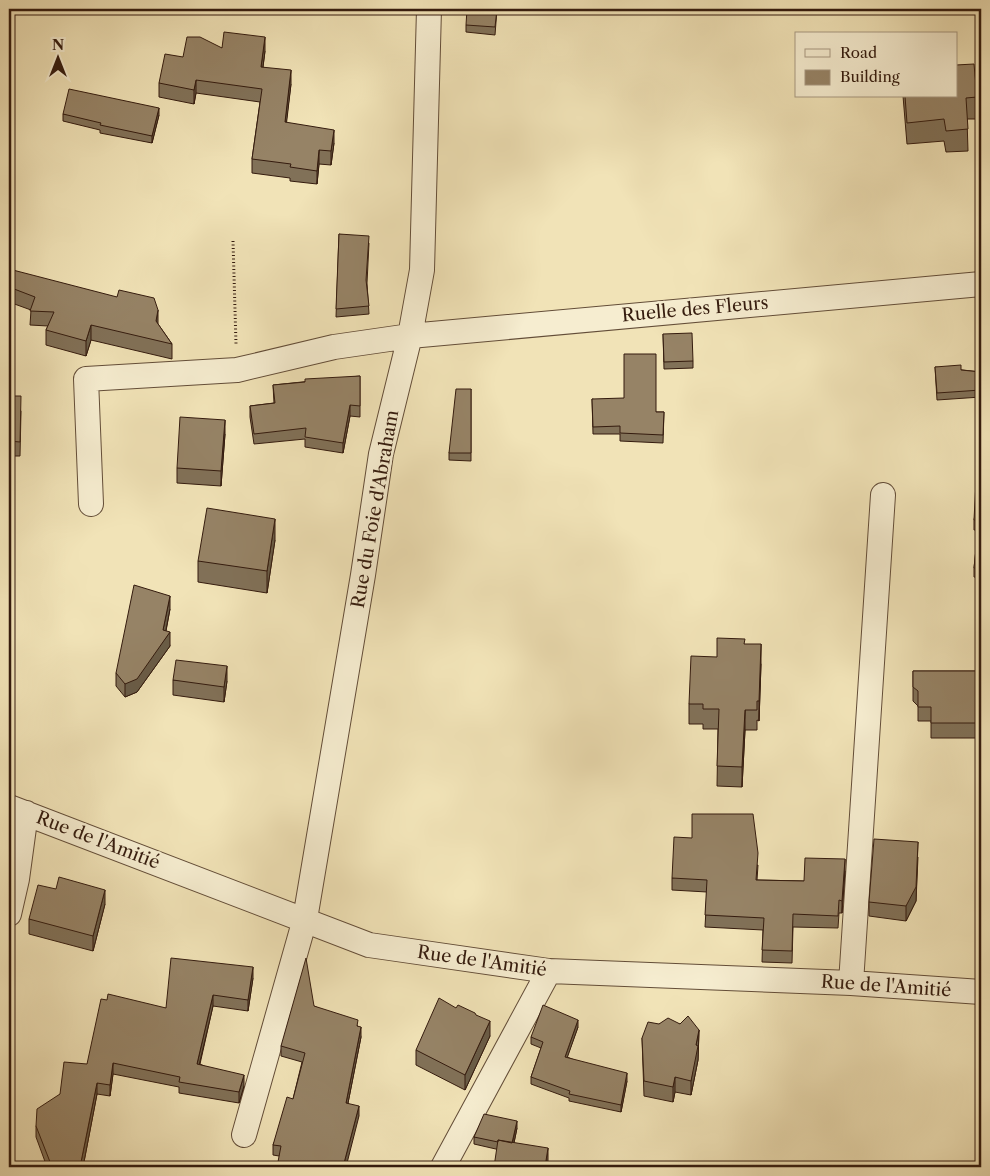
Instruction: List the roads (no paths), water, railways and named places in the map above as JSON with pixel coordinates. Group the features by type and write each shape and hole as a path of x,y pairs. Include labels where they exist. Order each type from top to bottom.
{"street":[{"name":"Rue du Foie d'Abraham","path":"244,1135 305,919 363,575 380,454 410,336 422,270 429,9"},
{"name":"Ruelle des Fleurs","path":"91,504 86,379 237,370 334,347 410,336 981,284"},
{"path":"851,983 883,495"},
{"name":"Rue de l'Amitié","path":"17,810 369,945 549,971 851,983 981,992"},
{"path":"9,914 17,879 17,810"},
{"path":"443,1167 549,971"}]}
